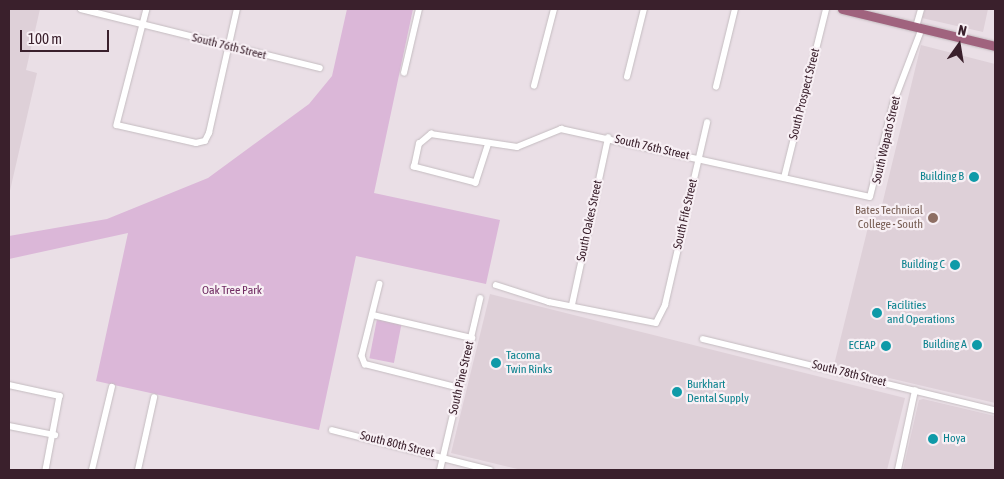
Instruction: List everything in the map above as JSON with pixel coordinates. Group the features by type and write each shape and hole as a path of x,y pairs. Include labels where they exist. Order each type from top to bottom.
{"main road":[{"path":"842,9 995,46"}],"street":[{"name":"South 76th Street","path":"81,9 228,47 320,68"},
{"path":"147,9 117,124 186,142 205,141 237,9"},
{"path":"404,73 419,9"},
{"path":"534,86 554,9"},
{"path":"628,77 644,9"},
{"path":"716,86 735,9"},
{"name":"South Prospect Street","path":"784,178 826,9"},
{"name":"South Wapato Street","path":"874,195 893,104 919,28 921,9"},
{"name":"South Fife Street","path":"572,305 653,323 665,305 706,124"},
{"name":"South 76th Street","path":"489,143 476,183 417,171 414,165 419,144 431,134 517,147 561,129 784,178 874,195"},
{"name":"South Oakes Street","path":"572,305 608,138"},
{"path":"380,284 363,361 368,366 460,388"},
{"path":"496,285 572,305"},
{"name":"South Pine Street","path":"440,470 480,300"},
{"path":"372,315 472,338"},
{"name":"South 78th Street","path":"703,339 995,410"},
{"path":"9,385 60,396 55,435 46,470"},
{"path":"92,470 112,387"},
{"path":"898,470 915,391"},
{"path":"138,470 154,398"},
{"path":"9,426 55,435"},
{"name":"South 80th Street","path":"332,430 490,470"}],"shaded area":[{"path":"9,9 40,9 26,70 37,73 9,195"},
{"path":"925,9 988,9 983,32 922,18"},
{"name":"Bates Technical College - South","path":"921,45 995,64 995,403 834,365 873,207 881,209"},
{"path":"490,294 905,398 887,470 522,470 451,453"},
{"path":"923,399 995,416 995,470 903,470 919,400"}],"green space":[{"name":"Oak Tree Park","path":"347,9 413,9 374,193 500,220 486,284 356,256 319,430 96,381 128,233 9,259 9,236 107,219 208,178 309,104 332,76"},
{"path":"377,319 402,324 394,363 369,358"}],"place":[{"name":"Building B","path":"974,177"},
{"name":"Bates Technical College - South","path":"933,218"},
{"name":"Building C","path":"955,265"},
{"name":"Facilities and Operations","path":"877,313"},
{"name":"Building A","path":"977,345"},
{"name":"ECEAP","path":"886,346"},
{"name":"Tacoma Twin Rinks","path":"496,363"},
{"name":"Burkhart Dental Supply","path":"677,392"},
{"name":"Hoya","path":"933,439"}]}
